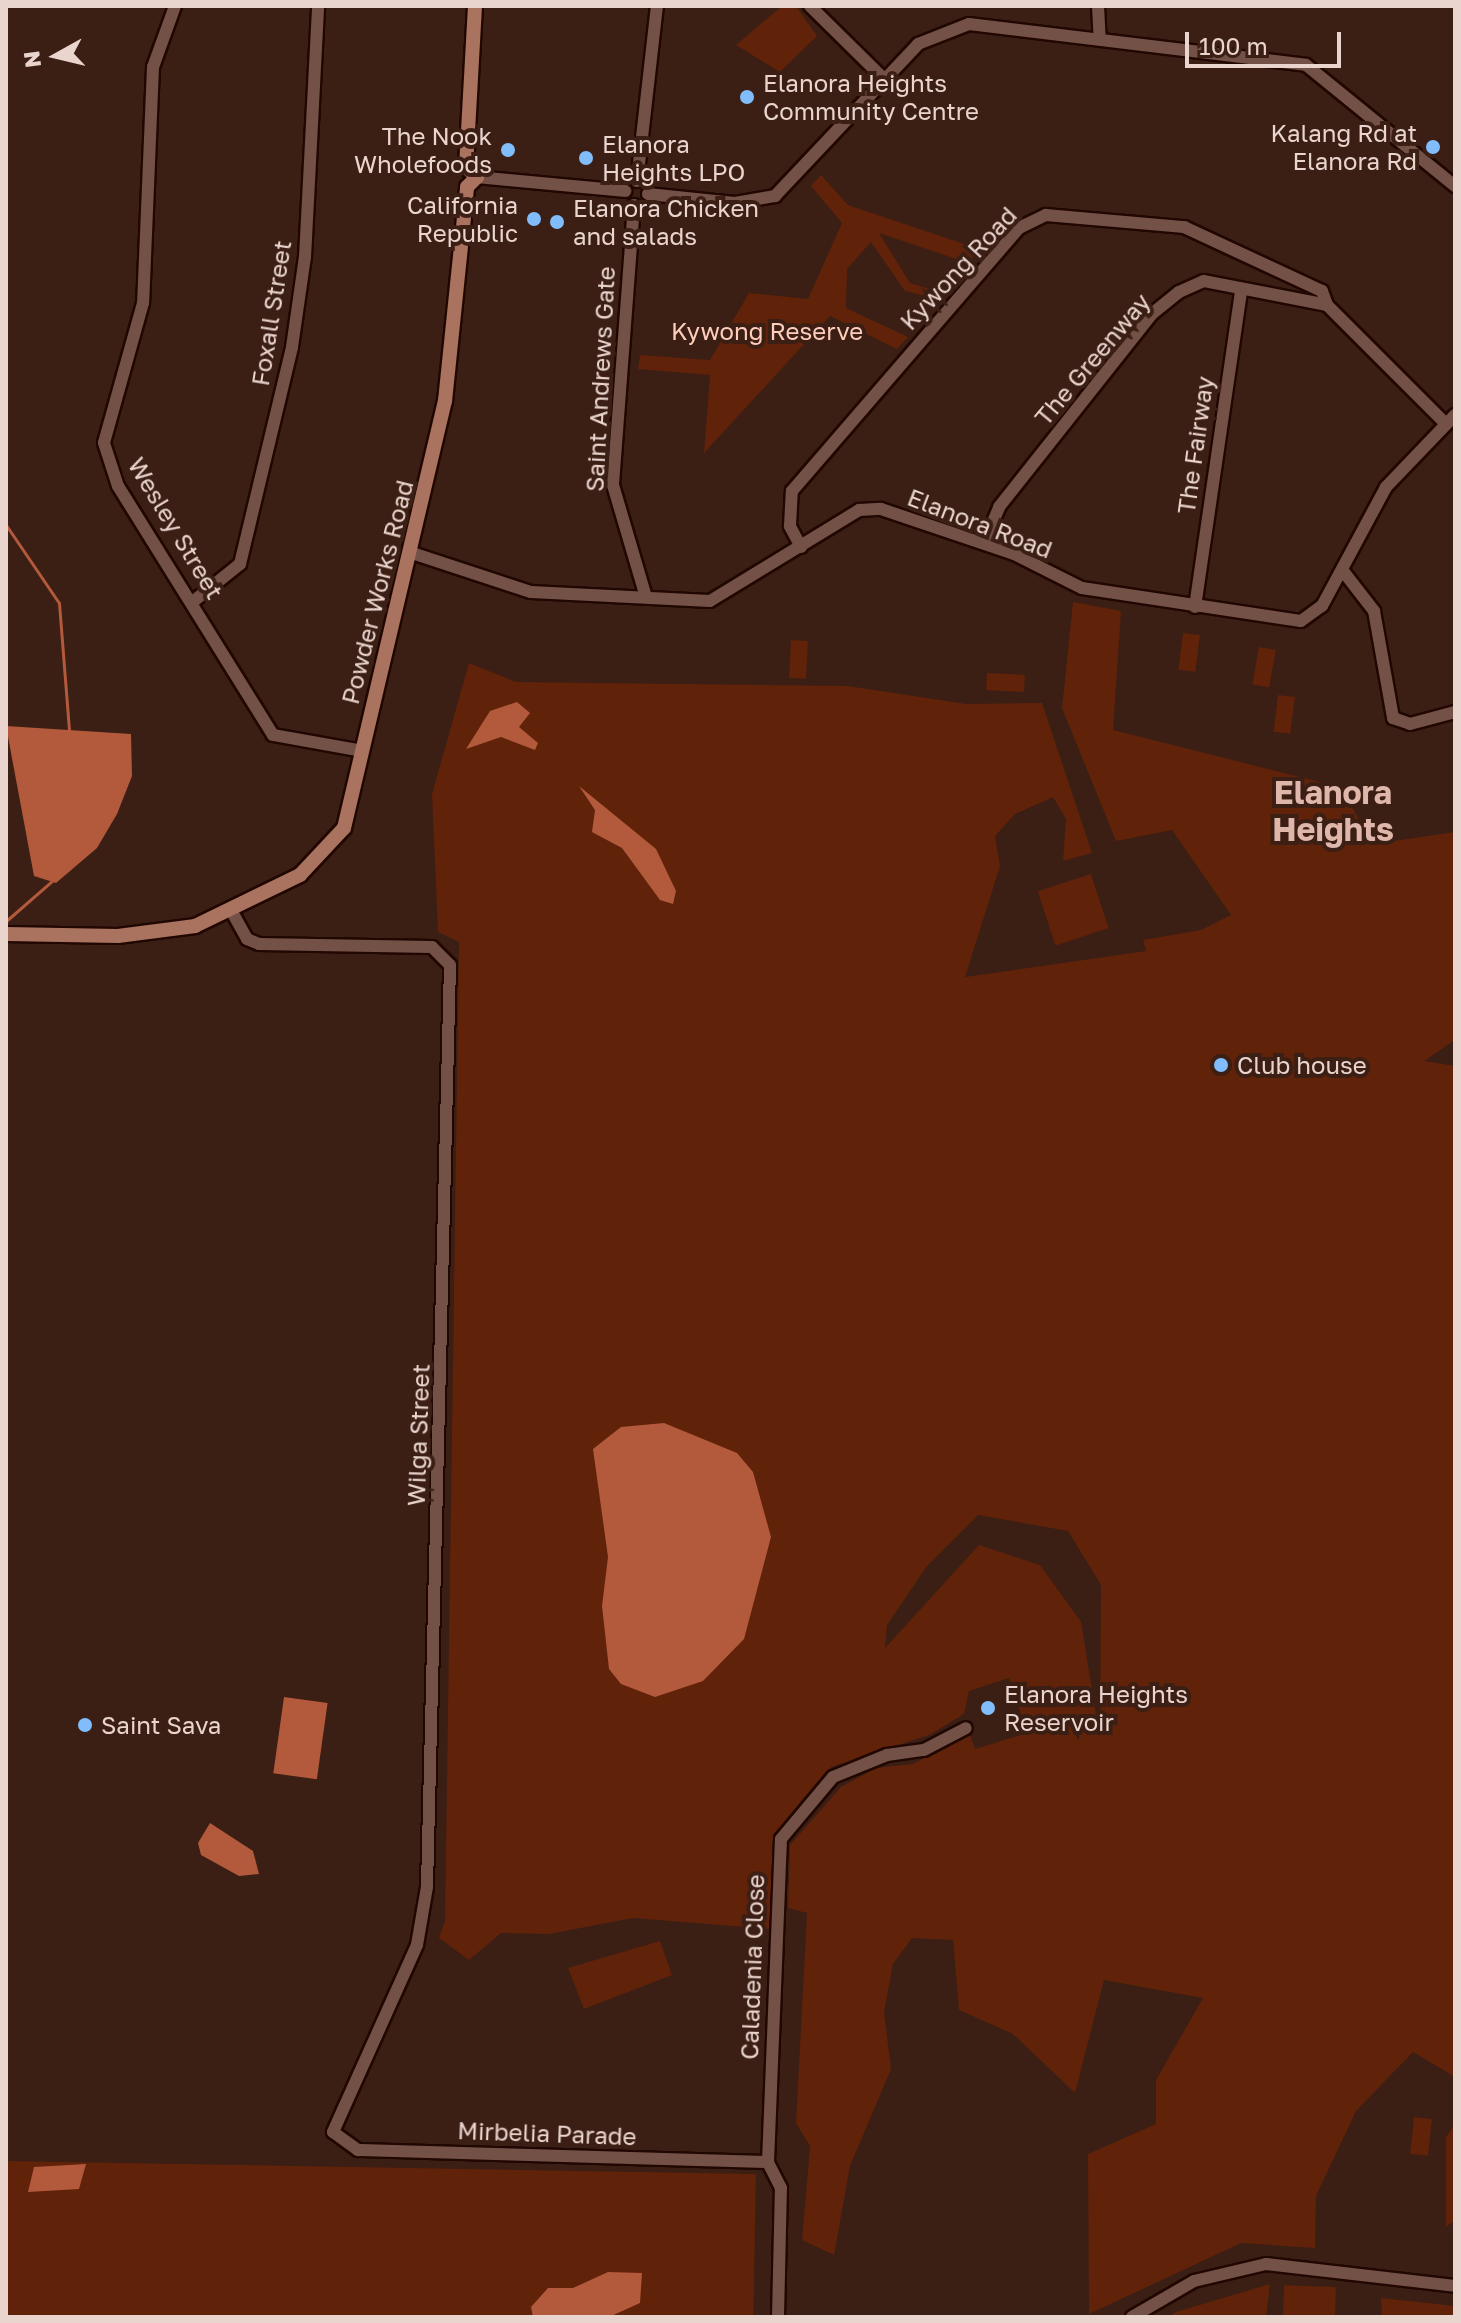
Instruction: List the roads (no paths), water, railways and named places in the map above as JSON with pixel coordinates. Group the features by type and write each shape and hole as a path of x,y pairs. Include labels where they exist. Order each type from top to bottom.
{"main road":[{"name":"Powder Works Road","path":"6,934 173,932 231,910 300,875 329,848 353,807 363,751 445,401 470,177 475,6"}],"street":[{"name":"Wesley Street","path":"175,6 153,67 143,303 104,443 118,486 195,600 273,735 363,751"},
{"name":"Foxall Street","path":"195,600 240,564 292,347 305,257 318,6"},
{"path":"470,177 625,191 637,181 657,6"},
{"path":"810,6 885,80"},
{"path":"1098,6 1100,39"},
{"path":"637,181 648,194 735,203 775,196 924,39 957,25 1306,65 1442,171 1455,186"},
{"path":"1442,171 1455,177"},
{"path":"625,191 634,205 648,194"},
{"name":"Saint Andrews Gate","path":"634,205 613,485 646,597"},
{"name":"Kywong Road","path":"801,547 790,526 792,491 1032,218 1184,227 1322,291 1327,305 1451,419"},
{"name":"The Greenway","path":"984,543 999,507 1153,313 1204,281 1327,305"},
{"name":"The Fairway","path":"1195,607 1241,290"},
{"name":"Elanora Road","path":"409,552 531,592 710,601 859,510 881,509 984,543 1082,588 1301,621 1322,606 1386,487 1451,419"},
{"path":"1343,571 1374,611 1393,718 1410,724 1455,712"},
{"name":"Wilga Street","path":"231,910 247,939 259,944 432,947 450,965 427,1887 417,1945 333,2132"},
{"name":"Caladenia Close","path":"778,2317 781,2188 768,2162 781,1839 833,1777 887,1755 924,1750 966,1728"},
{"name":"Mirbelia Parade","path":"333,2132 358,2150 768,2162"},
{"path":"1132,2317 1194,2281 1266,2264 1455,2286"}],"waterway":[{"path":"6,525 59,603 69,730"},
{"path":"6,921 52,881"}],"place":[{"name":"Elanora Heights Community Centre","path":"747,97"},
{"name":"Kalang Rd at Elanora Rd","path":"1433,147"},
{"name":"The Nook Wholefoods","path":"508,150"},
{"name":"Elanora Heights LPO","path":"586,158"},
{"name":"California Republic","path":"534,219"},
{"name":"Elanora Chicken and salads","path":"557,222"},
{"name":"Club house","path":"1221,1065"},
{"name":"Elanora Heights Reservoir","path":"988,1708"},
{"name":"Saint Sava","path":"85,1725"}],"district":[{"name":"Elanora Heights","path":"1333,812"}],"park label":[{"name":"Kywong Reserve","path":"767,331"}]}
